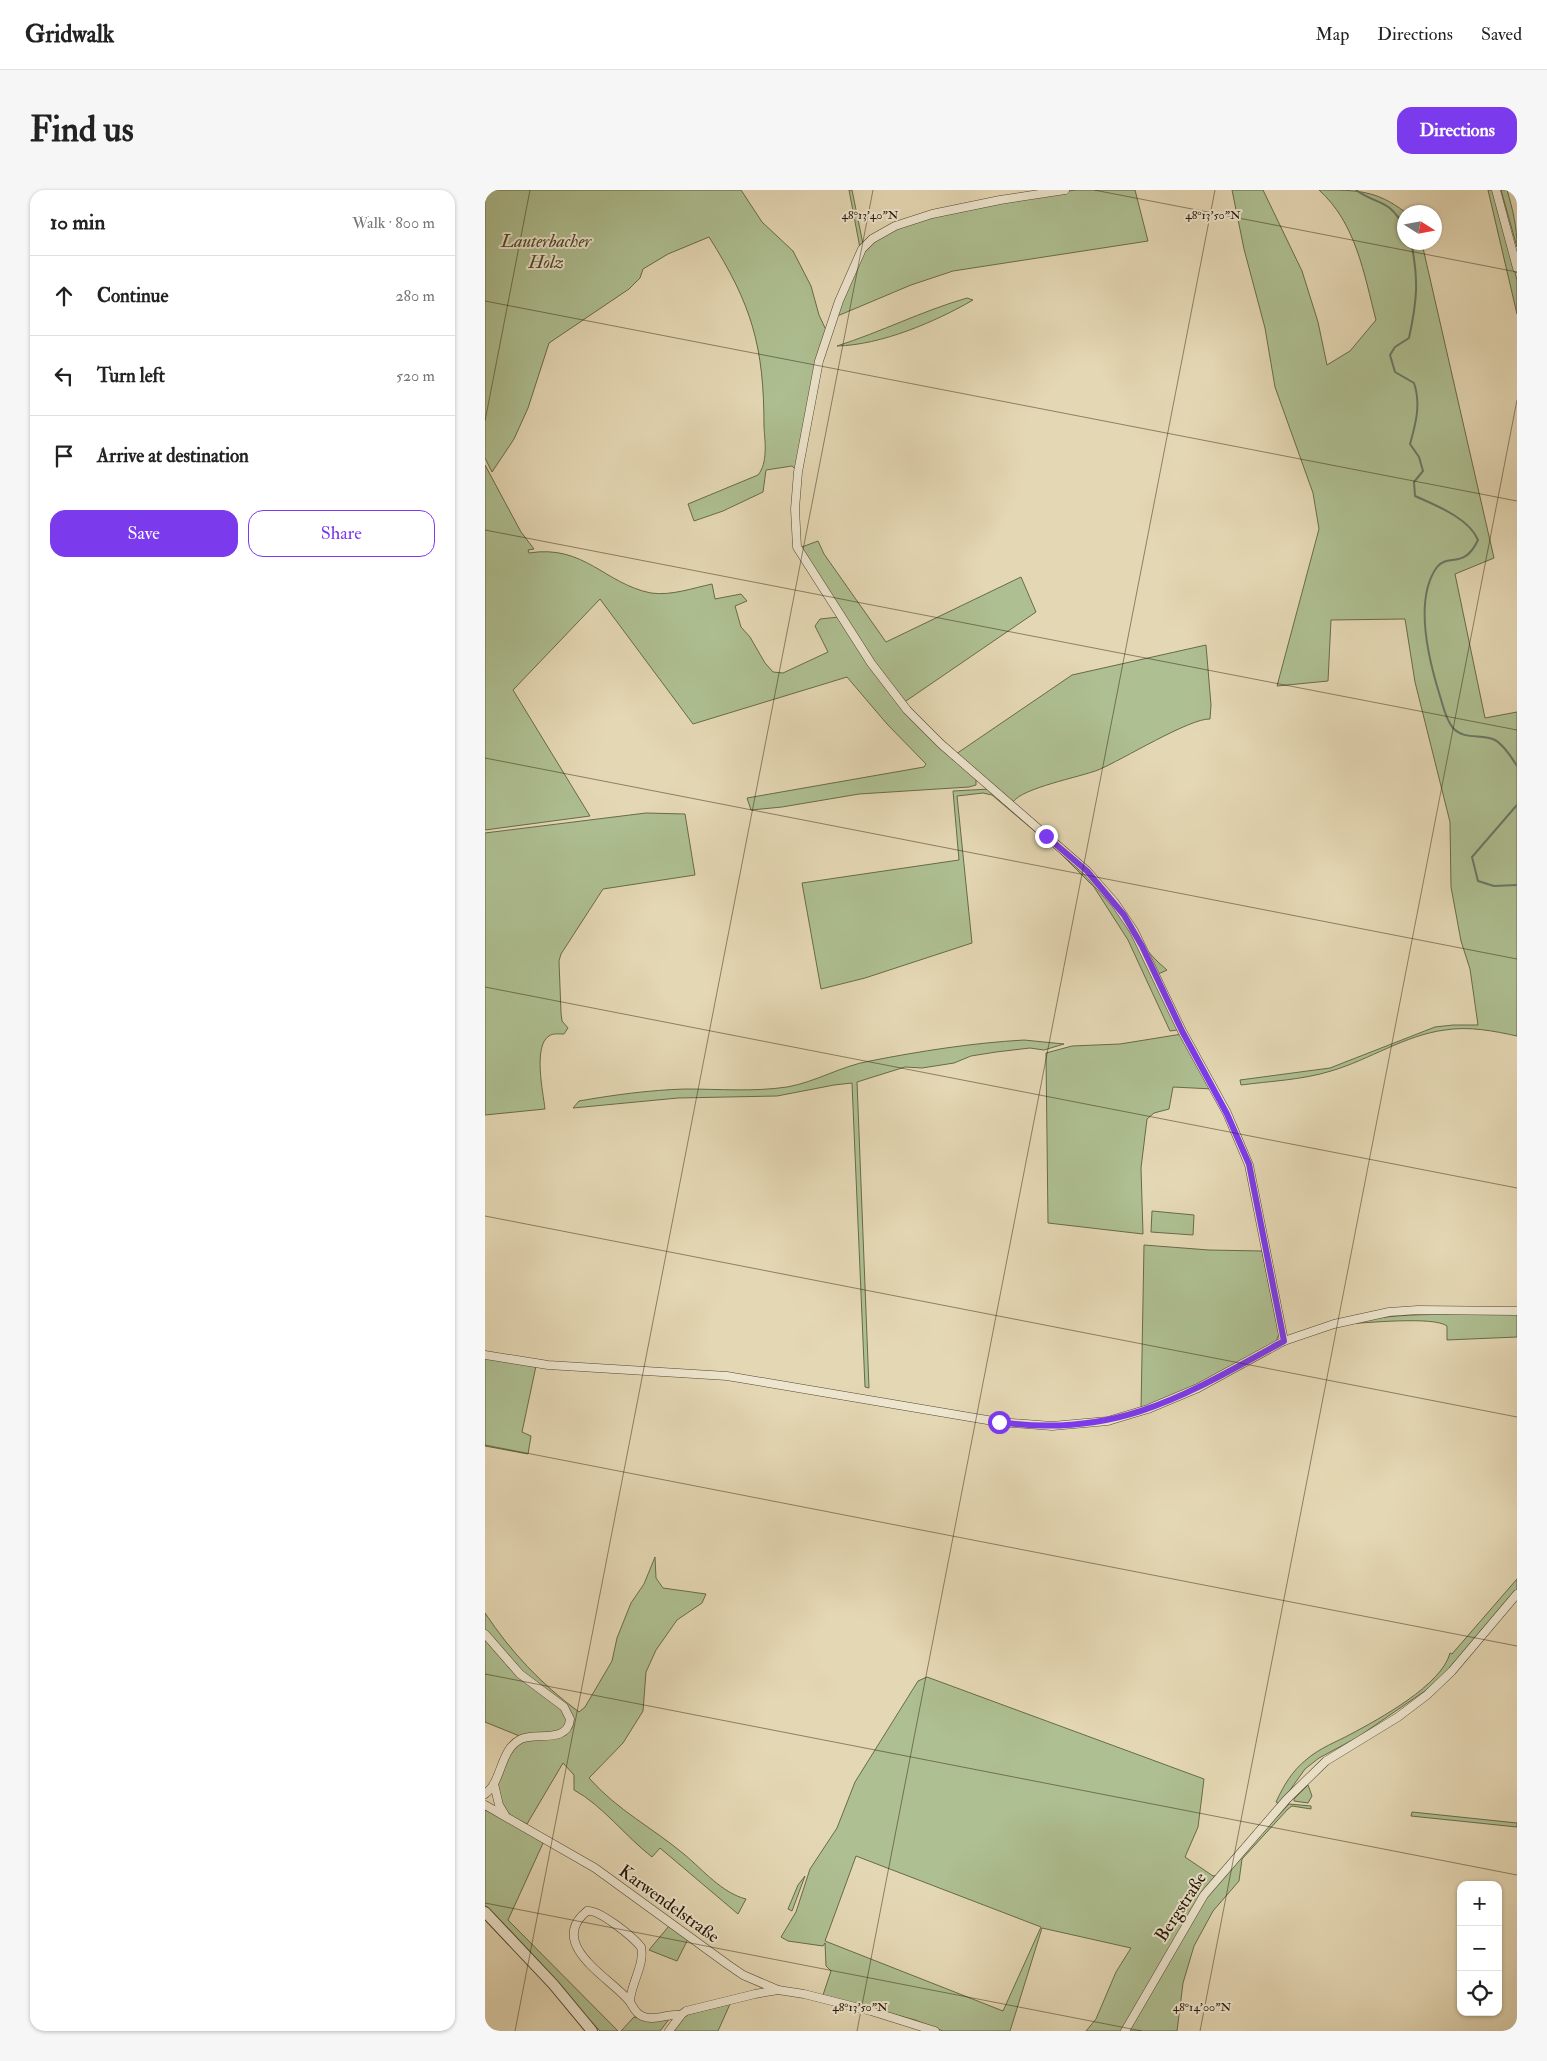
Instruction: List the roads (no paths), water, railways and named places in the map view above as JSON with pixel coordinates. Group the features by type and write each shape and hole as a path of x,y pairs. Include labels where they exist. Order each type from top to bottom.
{"street":[{"path":"1065,190 1000,200 932,214 895,226 872,239 862,249 839,301 819,360 798,472 795,510 797,547 871,663 907,710 941,744 1087,871 1115,904 1134,931 1182,1031 1227,1114 1249,1164 1284,1341"},
{"path":"1496,190 1517,268"},
{"path":"485,1356 548,1365 727,1376 1035,1426 1097,1422 1128,1416 1198,1388 1284,1341 1334,1324 1389,1312 1418,1310 1517,1312"},
{"name":"Bergstraße","path":"1125,2031 1204,1895 1315,1769 1398,1716 1427,1695 1452,1671 1517,1594"},
{"path":"485,1634 520,1674 564,1707 570,1720 566,1730 559,1734 535,1736 516,1742 506,1754 494,1784 485,1794"},
{"path":"494,1784 499,1805 507,1816"},
{"name":"Karwendelstraße","path":"485,1805 595,1868 743,1975 778,1990"},
{"path":"630,2001 631,1989 641,1962 641,1947 603,1916 591,1910 587,1911 575,1930 576,1948 644,2017 681,2015"},
{"path":"485,1912 553,1984 592,2031"},
{"path":"669,2031 686,2011 778,1990 852,2006 935,2031"}],"waterway":[{"path":"1356,190 1388,207 1397,216"},
{"path":"1412,250 1416,290 1412,325 1409,338 1395,347 1390,355 1395,372 1414,383 1416,391 1417,413 1410,444 1419,457 1423,471 1414,482 1415,496 1451,513 1467,525 1474,532 1478,540 1467,555 1441,563 1430,581 1426,596 1425,613 1428,649 1448,721 1453,728 1468,736 1485,737 1495,740 1505,748 1517,766"},
{"path":"1517,805 1472,857 1478,881 1494,886 1517,885"}],"park label":[{"name":"Lauterbacher Holz","path":"546,251"}]}
